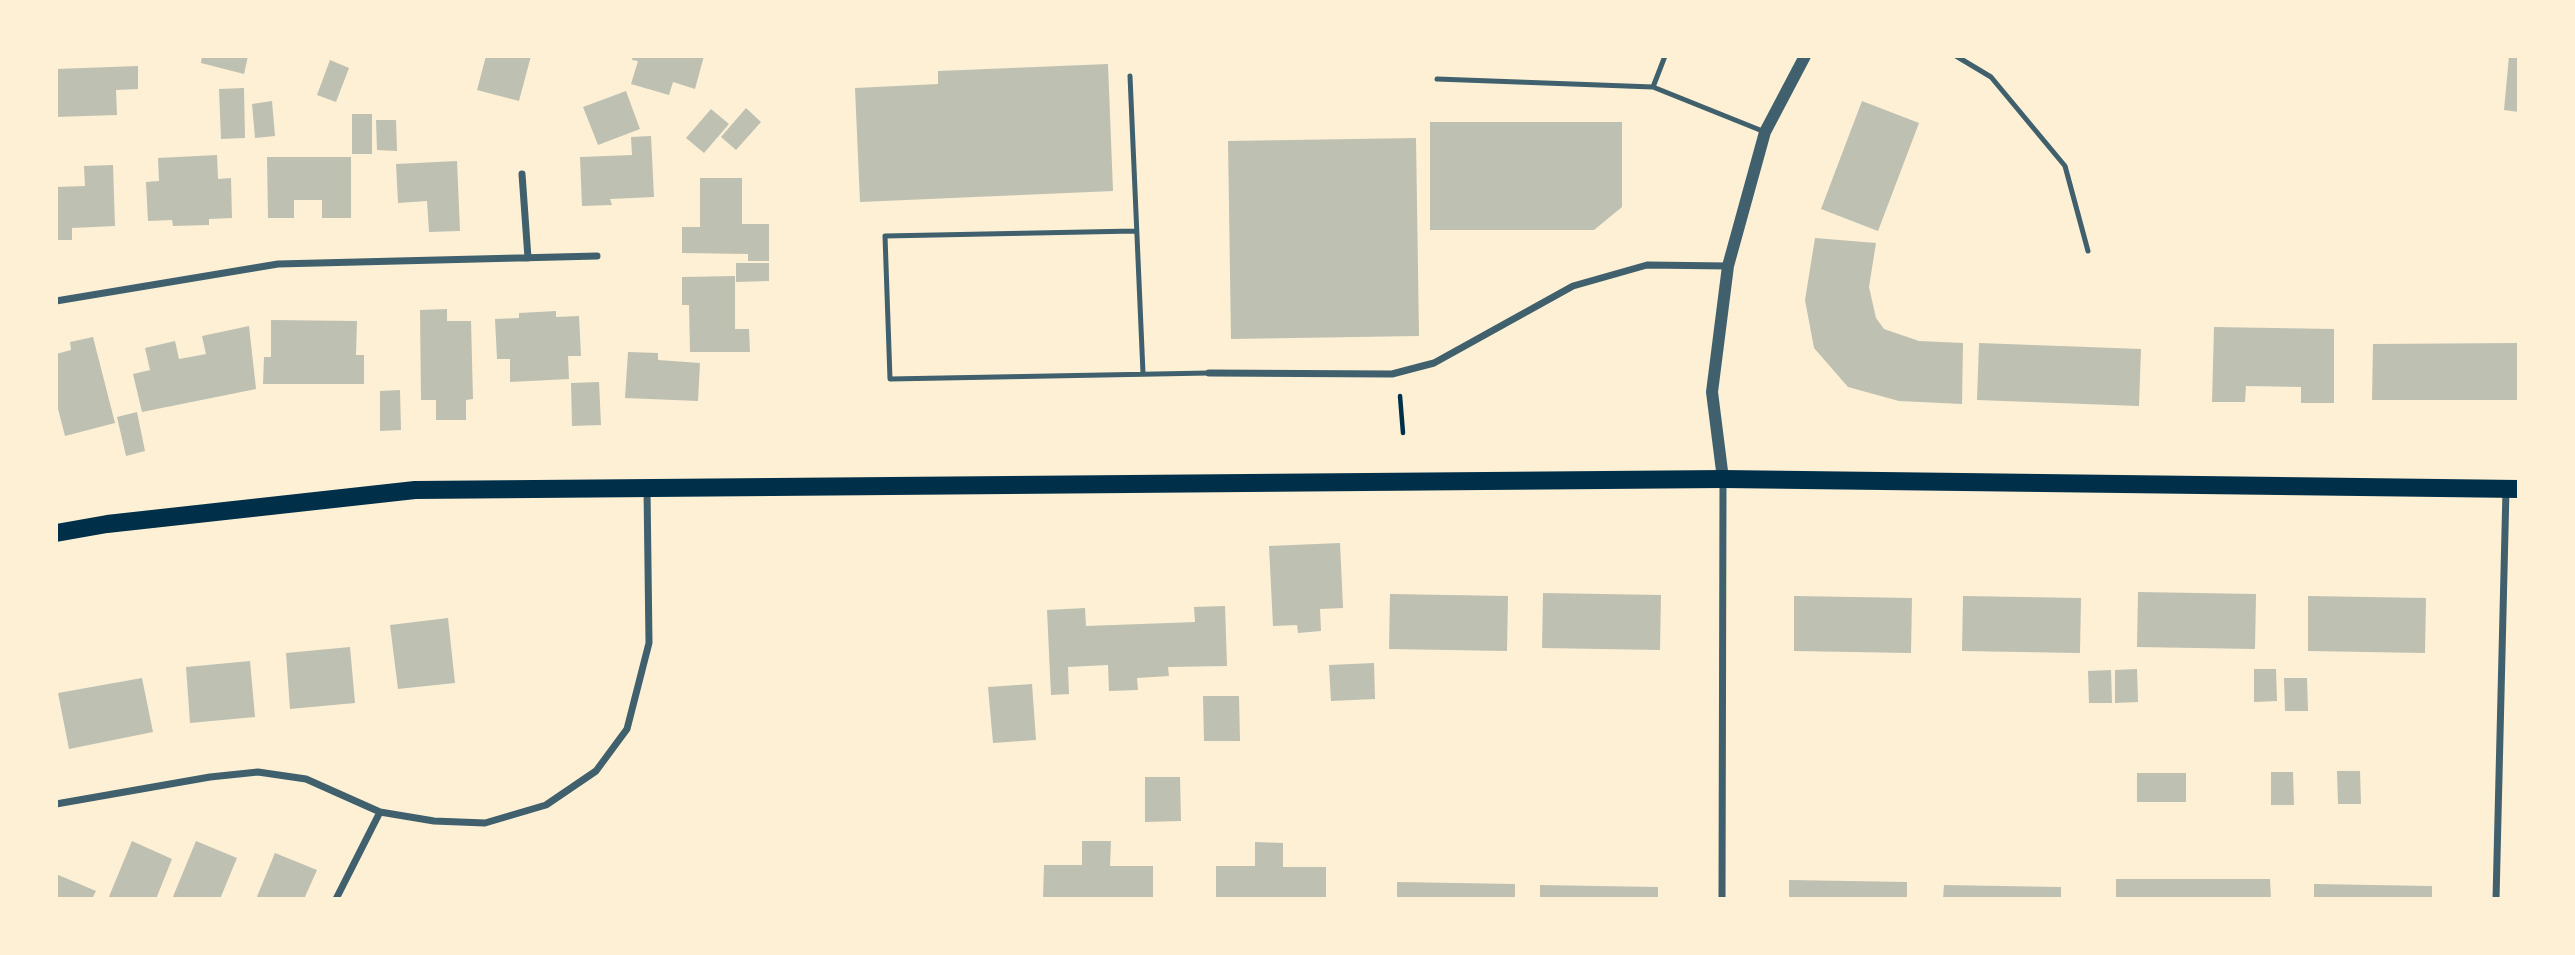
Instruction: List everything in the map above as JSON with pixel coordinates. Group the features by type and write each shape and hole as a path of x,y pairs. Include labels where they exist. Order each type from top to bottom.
{"main road":[{"path":"56,533 107,524 415,490 1723,479 2512,489"}],"street":[{"path":"1722,899 1723,479 1712,392 1728,267 1765,132 1805,56"},
{"path":"523,174 527,258"},
{"path":"56,301 278,264 597,256"},
{"path":"1209,373 1398,372 1434,363 1573,286 1647,265 1728,267"},
{"path":"56,804 210,777 258,772 306,779 380,812 434,821 485,822 546,805 596,771 627,729 649,643 647,489"},
{"path":"2496,899 2512,489"},
{"path":"336,899 380,812"}],"lane":[{"path":"1653,87 1665,56"},
{"path":"1956,56 1991,77 2064,166 2088,251"},
{"path":"1130,76 1143,373"},
{"path":"1437,79 1653,87 1765,132"},
{"path":"1135,231 885,236 890,379 1209,373"}],"path":[{"path":"1398,372 1403,433"}],"building":[{"path":"202,56 248,56 244,74 201,63"},
{"path":"486,56 531,56 519,101 477,90"},
{"path":"633,56 704,56 695,89 673,82 669,95 631,84 638,61 632,60"},
{"path":"2509,56 2519,56 2519,112 2504,110"},
{"path":"330,60 349,68 336,102 317,95"},
{"path":"1108,64 1113,191 860,202 855,88 938,84 938,71"},
{"path":"138,66 138,89 116,90 117,115 56,117 56,69"},
{"path":"244,88 245,138 221,139 219,89"},
{"path":"626,91 640,129 598,145 583,107"},
{"path":"272,101 275,136 255,138 252,104"},
{"path":"1862,101 1919,123 1878,231 1821,209"},
{"path":"746,108 761,122 736,150 721,137"},
{"path":"711,109 729,124 704,153 686,138"},
{"path":"352,114 372,114 372,154 352,154"},
{"path":"376,120 396,120 397,151 377,150"},
{"path":"1430,122 1622,122 1622,207 1594,230 1430,230"},
{"path":"651,136 654,197 610,199 612,205 582,206 580,157 632,155 631,137"},
{"path":"1416,138 1419,336 1231,339 1228,141"},
{"path":"217,155 218,179 231,178 232,218 209,219 209,225 173,226 172,220 148,221 146,182 159,181 158,158"},
{"path":"267,157 351,157 351,218 322,218 322,200 294,200 294,218 268,218"},
{"path":"457,161 460,231 429,232 427,201 398,203 396,164"},
{"path":"113,165 115,226 72,228 72,240 56,240 56,187 85,186 84,166"},
{"path":"700,178 742,178 742,224 769,224 769,261 748,261 748,254 682,253 682,227 700,227"},
{"path":"1815,238 1876,243 1869,287 1876,318 1884,329 1919,341 1963,343 1962,404 1899,401 1848,387 1814,348 1805,300"},
{"path":"736,263 769,263 769,281 736,282"},
{"path":"735,276 735,329 749,329 750,352 690,352 689,305 682,305 682,277"},
{"path":"447,309 447,321 471,321 473,399 466,400 466,420 436,420 436,400 421,400 420,310"},
{"path":"556,311 556,317 579,316 581,356 568,356 569,379 510,382 510,359 497,359 495,319 519,318 519,313"},
{"path":"271,320 357,321 356,355 364,355 364,384 263,384 264,357 271,357"},
{"path":"249,326 256,389 142,412 133,374 150,370 145,348 175,341 179,359 206,354 202,336"},
{"path":"2214,327 2334,329 2334,403 2301,403 2301,387 2246,386 2245,402 2212,402"},
{"path":"93,337 115,423 65,436 56,401 56,354 71,350 70,342"},
{"path":"1979,343 2141,349 2139,406 1977,400"},
{"path":"2519,343 2519,400 2372,400 2373,344"},
{"path":"628,352 658,353 658,360 700,363 698,401 625,398"},
{"path":"599,382 601,425 572,426 571,383"},
{"path":"400,390 401,430 380,431 380,391"},
{"path":"137,412 145,451 126,456 117,417"},
{"path":"1340,543 1343,608 1320,609 1321,631 1298,633 1297,625 1273,626 1269,546"},
{"path":"2138,592 2256,594 2255,649 2137,647"},
{"path":"1543,593 1661,595 1660,650 1542,648"},
{"path":"1390,594 1508,596 1507,651 1389,649"},
{"path":"1794,596 1912,598 1911,653 1794,651"},
{"path":"1963,596 2081,598 2080,653 1962,651"},
{"path":"2308,596 2426,598 2425,653 2308,651"},
{"path":"1225,606 1227,666 1168,667 1169,676 1137,678 1138,690 1109,691 1108,665 1068,667 1069,694 1051,695 1047,610 1085,608 1086,626 1195,622 1194,607"},
{"path":"448,618 455,683 398,689 390,625"},
{"path":"350,647 355,703 290,709 286,653"},
{"path":"250,661 255,717 190,723 186,667"},
{"path":"1374,663 1375,699 1331,701 1329,665"},
{"path":"2137,669 2138,702 2115,703 2115,670"},
{"path":"2254,669 2276,669 2277,701 2254,702"},
{"path":"2111,670 2112,703 2089,703 2088,671"},
{"path":"142,678 153,732 69,749 58,693"},
{"path":"2284,678 2307,678 2308,711 2285,711"},
{"path":"1032,684 1036,740 993,743 988,687"},
{"path":"1203,696 1239,696 1240,741 1204,741"},
{"path":"2337,771 2360,771 2361,804 2338,804"},
{"path":"2271,772 2293,772 2294,805 2271,805"},
{"path":"2137,773 2186,773 2186,802 2137,802"},
{"path":"1145,777 1180,777 1181,821 1145,822"},
{"path":"132,841 172,859 156,899 108,899"},
{"path":"196,841 237,858 220,899 172,899"},
{"path":"1082,841 1111,841 1110,866 1153,866 1153,899 1043,899 1044,865 1082,865"},
{"path":"1255,842 1283,843 1283,867 1326,867 1326,899 1216,899 1216,866 1255,866"},
{"path":"275,853 317,870 304,899 256,899"},
{"path":"56,874 96,891 92,899 56,899"},
{"path":"2116,879 2270,879 2271,899 2116,899"},
{"path":"1789,880 1907,882 1907,899 1789,899"},
{"path":"1397,882 1515,884 1515,899 1397,899"},
{"path":"2314,884 2432,886 2432,899 2314,899"},
{"path":"1540,885 1658,887 1658,899 1540,899"},
{"path":"1944,885 2061,887 2061,899 1943,899"}]}
